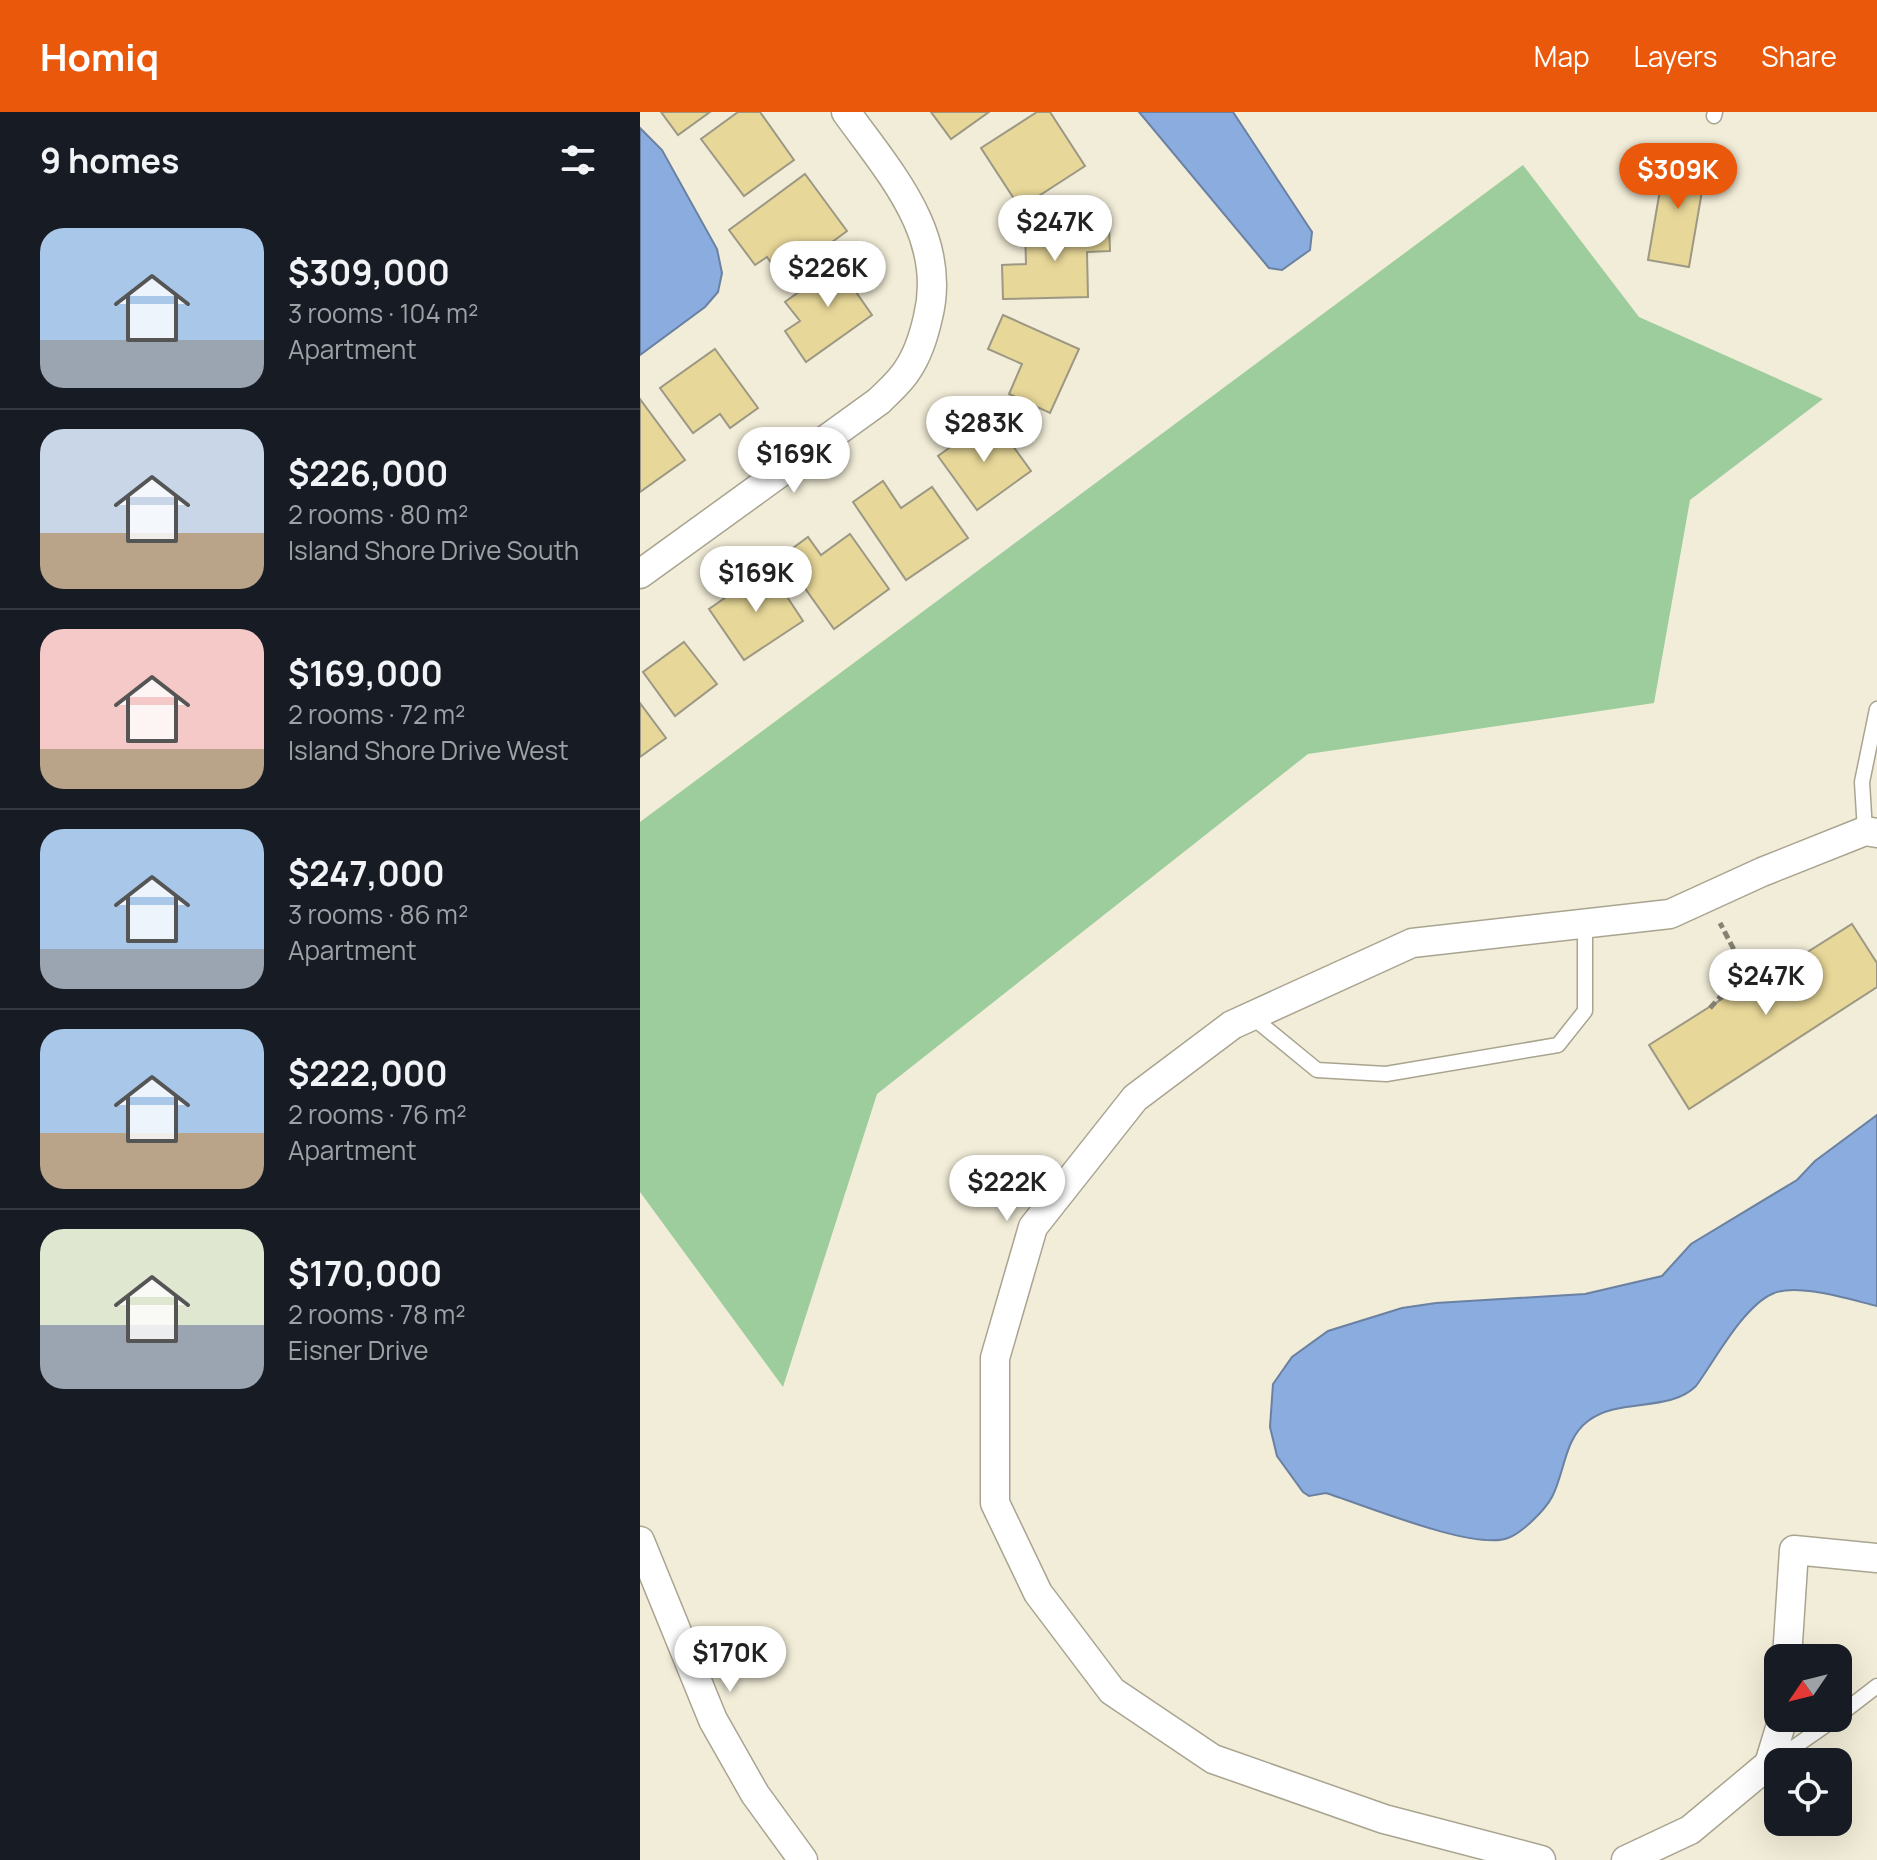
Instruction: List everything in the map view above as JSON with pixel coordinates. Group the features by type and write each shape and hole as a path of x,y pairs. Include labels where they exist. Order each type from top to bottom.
{"street":[{"path":"640,574 879,401 908,370 924,336 933,296 931,260 921,226 906,194 846,112"},
{"path":"1541,1860 1384,1819 1213,1759 1112,1691 1038,1593 995,1503 995,1358 1033,1227 1135,1098 1232,1025 1251,1016 1412,943 1670,914 1762,872 1871,832"},
{"path":"640,1541 713,1720 755,1794 803,1860"},
{"path":"1788,1644 1794,1550 1877,1558"},
{"path":"1626,1860 1690,1830 1764,1768"}],"lane":[{"path":"1871,832 1862,782 1877,709"},
{"path":"1251,1016 1317,1070 1386,1074 1558,1045 1585,1011 1585,924"},
{"path":"1852,1705 1877,1686"},
{"path":"1792,1748 1815,1732"}],"path":[{"path":"1707,898 1741,963 1738,978 1710,1008"}],"green space":[{"path":"1523,165 1639,317 1823,399 1690,500 1654,703 1308,754 877,1094 783,1387 640,1192 640,822"}],"water":[{"path":"1139,112 1233,112 1312,232 1310,250 1282,270 1269,268"},
{"path":"640,128 662,150 717,249 722,273 718,292 705,307 640,355"},
{"path":"1877,1115 1877,1306 1809,1291 1772,1294 1740,1322 1696,1386 1685,1394 1658,1403 1614,1409 1600,1414 1580,1428 1569,1446 1552,1497 1533,1520 1514,1535 1492,1540 1471,1538 1418,1525 1326,1493 1309,1496 1277,1456 1270,1427 1273,1384 1292,1357 1328,1331 1402,1308 1585,1294 1662,1276 1691,1244 1797,1180 1815,1161"}],"building":[{"path":"661,112 710,112 678,135"},
{"path":"738,112 760,112 794,160 744,196 701,139"},
{"path":"931,112 989,112 951,139"},
{"path":"1037,112 1050,112 1085,166 1020,208 981,148"},
{"path":"1666,155 1707,162 1689,267 1648,260"},
{"path":"805,174 847,231 782,279 767,257 755,265 729,230"},
{"path":"1109,226 1110,251 1087,252 1088,297 1003,299 1002,265 1026,264 1025,229"},
{"path":"848,256 868,284 856,292 872,315 806,362 785,331 800,321 785,302"},
{"path":"1003,315 1079,349 1050,413 1009,394 1022,364 988,349"},
{"path":"715,349 758,408 730,428 720,414 693,433 660,388"},
{"path":"640,399 685,460 640,492"},
{"path":"992,417 1031,471 977,510 938,456"},
{"path":"883,481 901,508 932,487 968,538 906,580 853,502"},
{"path":"850,534 889,589 834,629 782,556 808,537 821,555"},
{"path":"768,568 803,621 744,660 709,609"},
{"path":"684,642 717,684 675,716 643,672"},
{"path":"640,703 666,738 640,757"},
{"path":"1852,924 1877,963 1877,987 1689,1109 1649,1045 1730,994 1733,999"}]}
